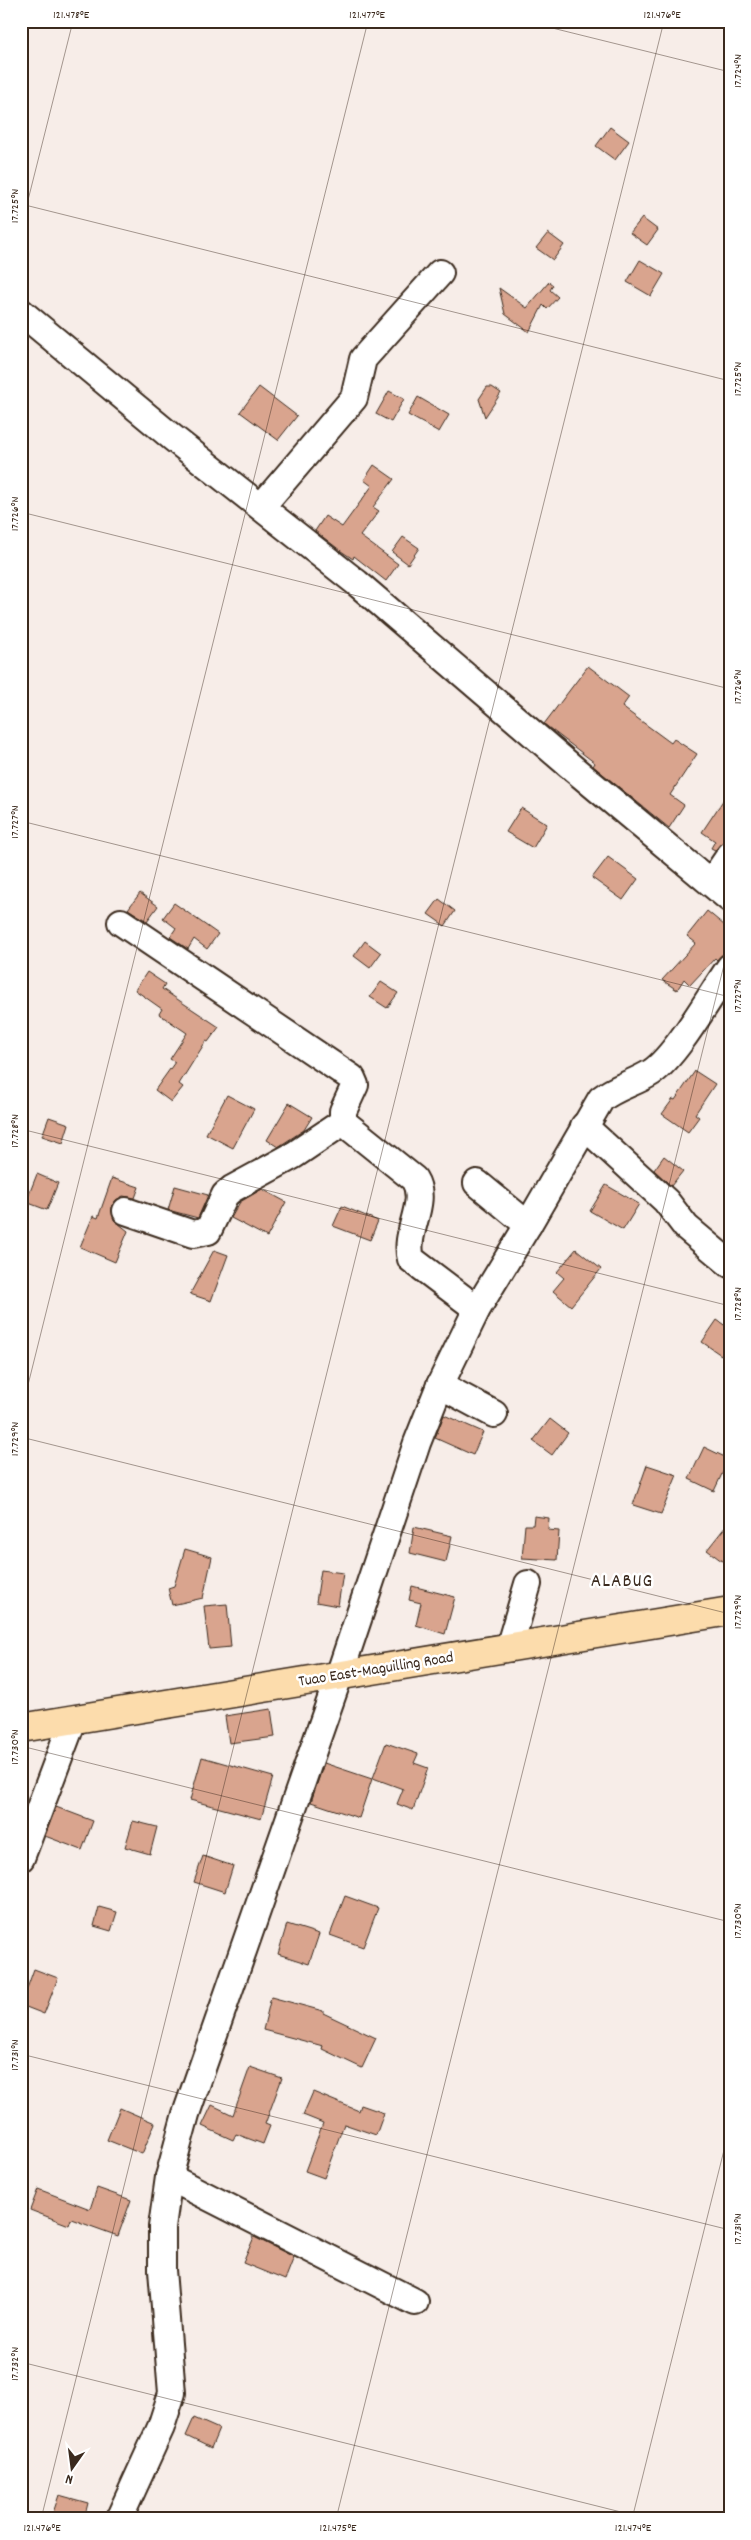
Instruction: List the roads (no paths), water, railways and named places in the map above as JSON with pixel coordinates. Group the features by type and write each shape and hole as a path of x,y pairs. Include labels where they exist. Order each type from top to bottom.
{"main road":[{"name":"Tuao East-Maguilling Road","path":"21,1728 730,1611"}],"street":[{"path":"261,507 354,398 363,359 367,353 440,273"},
{"path":"21,312 357,583 575,770 720,891 730,855"},
{"path":"121,922 352,1078 354,1085 343,1111 343,1122"},
{"path":"119,2519 161,2427 172,2392 162,2270 162,2226 169,2177 186,2114 339,1676 417,1443 440,1385 477,1309 601,1099 611,1091 652,1072 662,1062 678,1043 730,968"},
{"path":"126,1210 193,1234 203,1234 208,1231 225,1195 232,1189 294,1155 343,1122"},
{"path":"343,1122 414,1179 419,1187 420,1196 410,1237 409,1250 412,1259 477,1309"},
{"path":"584,1126 666,1202 686,1228 730,1264"},
{"path":"477,1183 528,1225"},
{"path":"440,1385 494,1414"},
{"path":"509,1648 528,1584"},
{"path":"21,1858 73,1720"},
{"path":"169,2177 415,2302"}],"district":[{"name":"ALABUG","path":"622,1582"}]}
